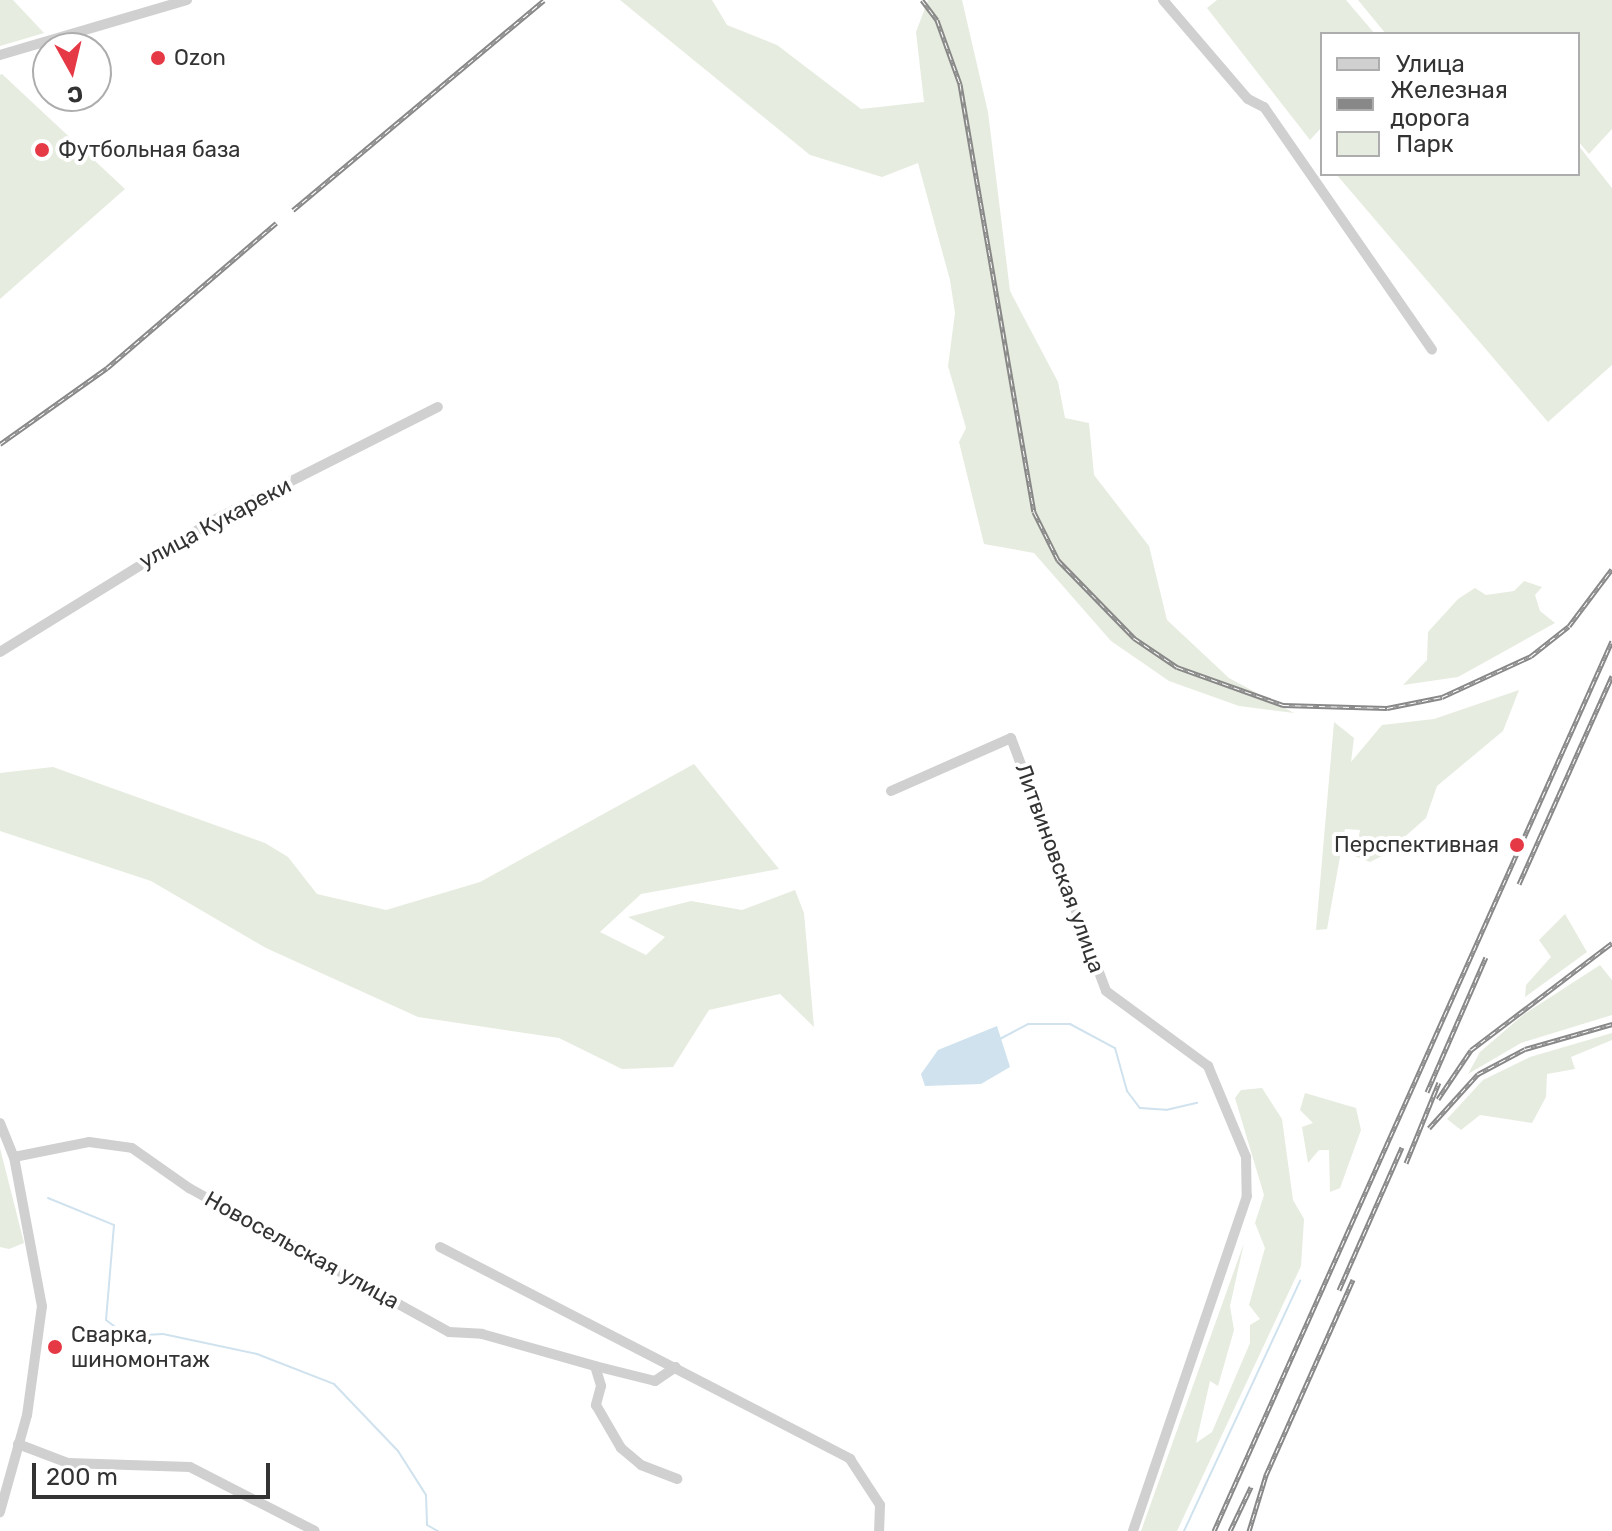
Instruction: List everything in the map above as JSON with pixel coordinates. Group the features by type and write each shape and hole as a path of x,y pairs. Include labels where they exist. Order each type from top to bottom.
{"street":[{"path":"0,55 187,0"},
{"path":"1163,0 1248,99 1264,107 1432,350"},
{"name":"улица Кукареки","path":"0,652 212,521 438,407"},
{"name":"Литвиновская улица","path":"891,791 1011,738 1106,991 1208,1066 1246,1157 1247,1196 1133,1531"},
{"path":"0,1123 14,1157 42,1306 18,1444 0,1512"},
{"name":"Новосельская улица","path":"14,1157 89,1142 132,1148 189,1188 449,1332 482,1334 655,1381 676,1367"},
{"path":"440,1247 850,1459 880,1505 879,1531"},
{"path":"595,1366 601,1386 596,1405 621,1448 641,1465 677,1479"},
{"path":"18,1444 68,1463 190,1467 315,1531"}],"green space":[{"path":"0,0 13,0 43,32 32,32 32,37 0,46"},
{"path":"620,0 712,0 727,25 777,45 861,109 924,102 916,32 928,0 962,0 988,112 1010,291 1058,382 1065,418 1089,423 1094,475 1149,546 1167,620 1229,678 1294,713 1239,706 1169,681 1111,641 1034,553 984,544 959,442 966,428 948,366 955,313 950,280 918,163 882,177 810,155"},
{"path":"1217,0 1346,0 1373,32 1320,32 1320,129 1310,140 1207,8"},
{"path":"1358,0 1612,0 1612,129 1589,154 1580,143 1580,32 1384,32"},
{"name":"Футбольная база","path":"0,75 32,102 32,112 43,112 125,189 0,299"},
{"path":"1580,148 1612,188 1612,365 1548,422 1338,176 1580,176"},
{"path":"1524,581 1542,587 1535,595 1540,611 1555,623 1458,677 1403,685 1427,660 1428,632 1458,599 1475,588 1486,595 1514,591"},
{"path":"1519,690 1503,731 1437,786 1426,818 1384,855 1370,862 1355,856 1360,830 1345,829 1327,929 1316,930 1334,722 1354,738 1351,762 1382,725 1434,719"},
{"path":"694,764 779,869 641,894 600,932 646,955 665,937 628,917 691,901 742,910 795,890 804,913 814,1027 780,994 709,1010 673,1067 622,1069 559,1038 418,1017 266,948 151,881 0,831 0,773 53,767 265,843 288,857 317,894 386,910 480,882"},
{"path":"1565,914 1587,952 1525,997 1526,985 1551,957 1539,940"},
{"path":"1600,965 1612,980 1612,1015 1521,1043 1468,1074 1480,1052 1523,1015"},
{"path":"1612,1033 1612,1040 1571,1057 1575,1069 1547,1074 1546,1097 1532,1123 1480,1115 1461,1130 1447,1119 1483,1080 1530,1057"},
{"path":"1262,1088 1282,1119 1293,1200 1304,1219 1301,1266 1177,1531 1141,1531 1244,1243 1230,1306 1234,1330 1218,1386 1210,1381 1196,1443 1212,1432 1250,1343 1250,1325 1260,1319 1249,1305 1265,1248 1255,1223 1264,1195 1235,1098 1241,1090"},
{"path":"1305,1093 1356,1108 1361,1130 1340,1188 1330,1192 1329,1150 1319,1150 1308,1163 1302,1127 1313,1123 1300,1110"},
{"path":"0,1148 24,1243 9,1249 0,1247"}],"water":[{"path":"997,1026 1010,1067 981,1084 925,1086 921,1074 938,1050"}],"waterway":[{"path":"998,1040 1028,1024 1070,1024 1115,1048 1127,1091 1140,1108 1166,1110 1197,1103"},
{"path":"48,1198 114,1225 106,1320 127,1336 163,1334 257,1354 334,1384 398,1451 426,1495 427,1525 438,1531"},
{"path":"1184,1531 1300,1281"}],"railway":[{"path":"293,210 544,0"},
{"path":"922,0 937,20 960,84 1034,512 1058,560 1134,638 1177,667 1283,705 1387,708 1442,697 1531,656 1569,626 1612,569"},
{"path":"0,444 107,368 276,223"},
{"path":"1214,1531 1612,641"},
{"path":"1519,884 1612,676"},
{"path":"1438,1099 1471,1050 1612,943"},
{"path":"1427,1092 1486,957"},
{"path":"1429,1128 1478,1074 1525,1049 1612,1024"},
{"path":"1406,1163 1439,1082"},
{"path":"1339,1290 1402,1147"},
{"path":"1249,1531 1266,1475 1353,1280"},
{"path":"1230,1531 1251,1487"}],"place":[{"name":"Ozon","path":"158,58"},
{"name":"Футбольная база","path":"42,150"},
{"name":"Перспективная","path":"1517,845"},
{"name":"Сварка, шиномонтаж","path":"55,1347"}]}
